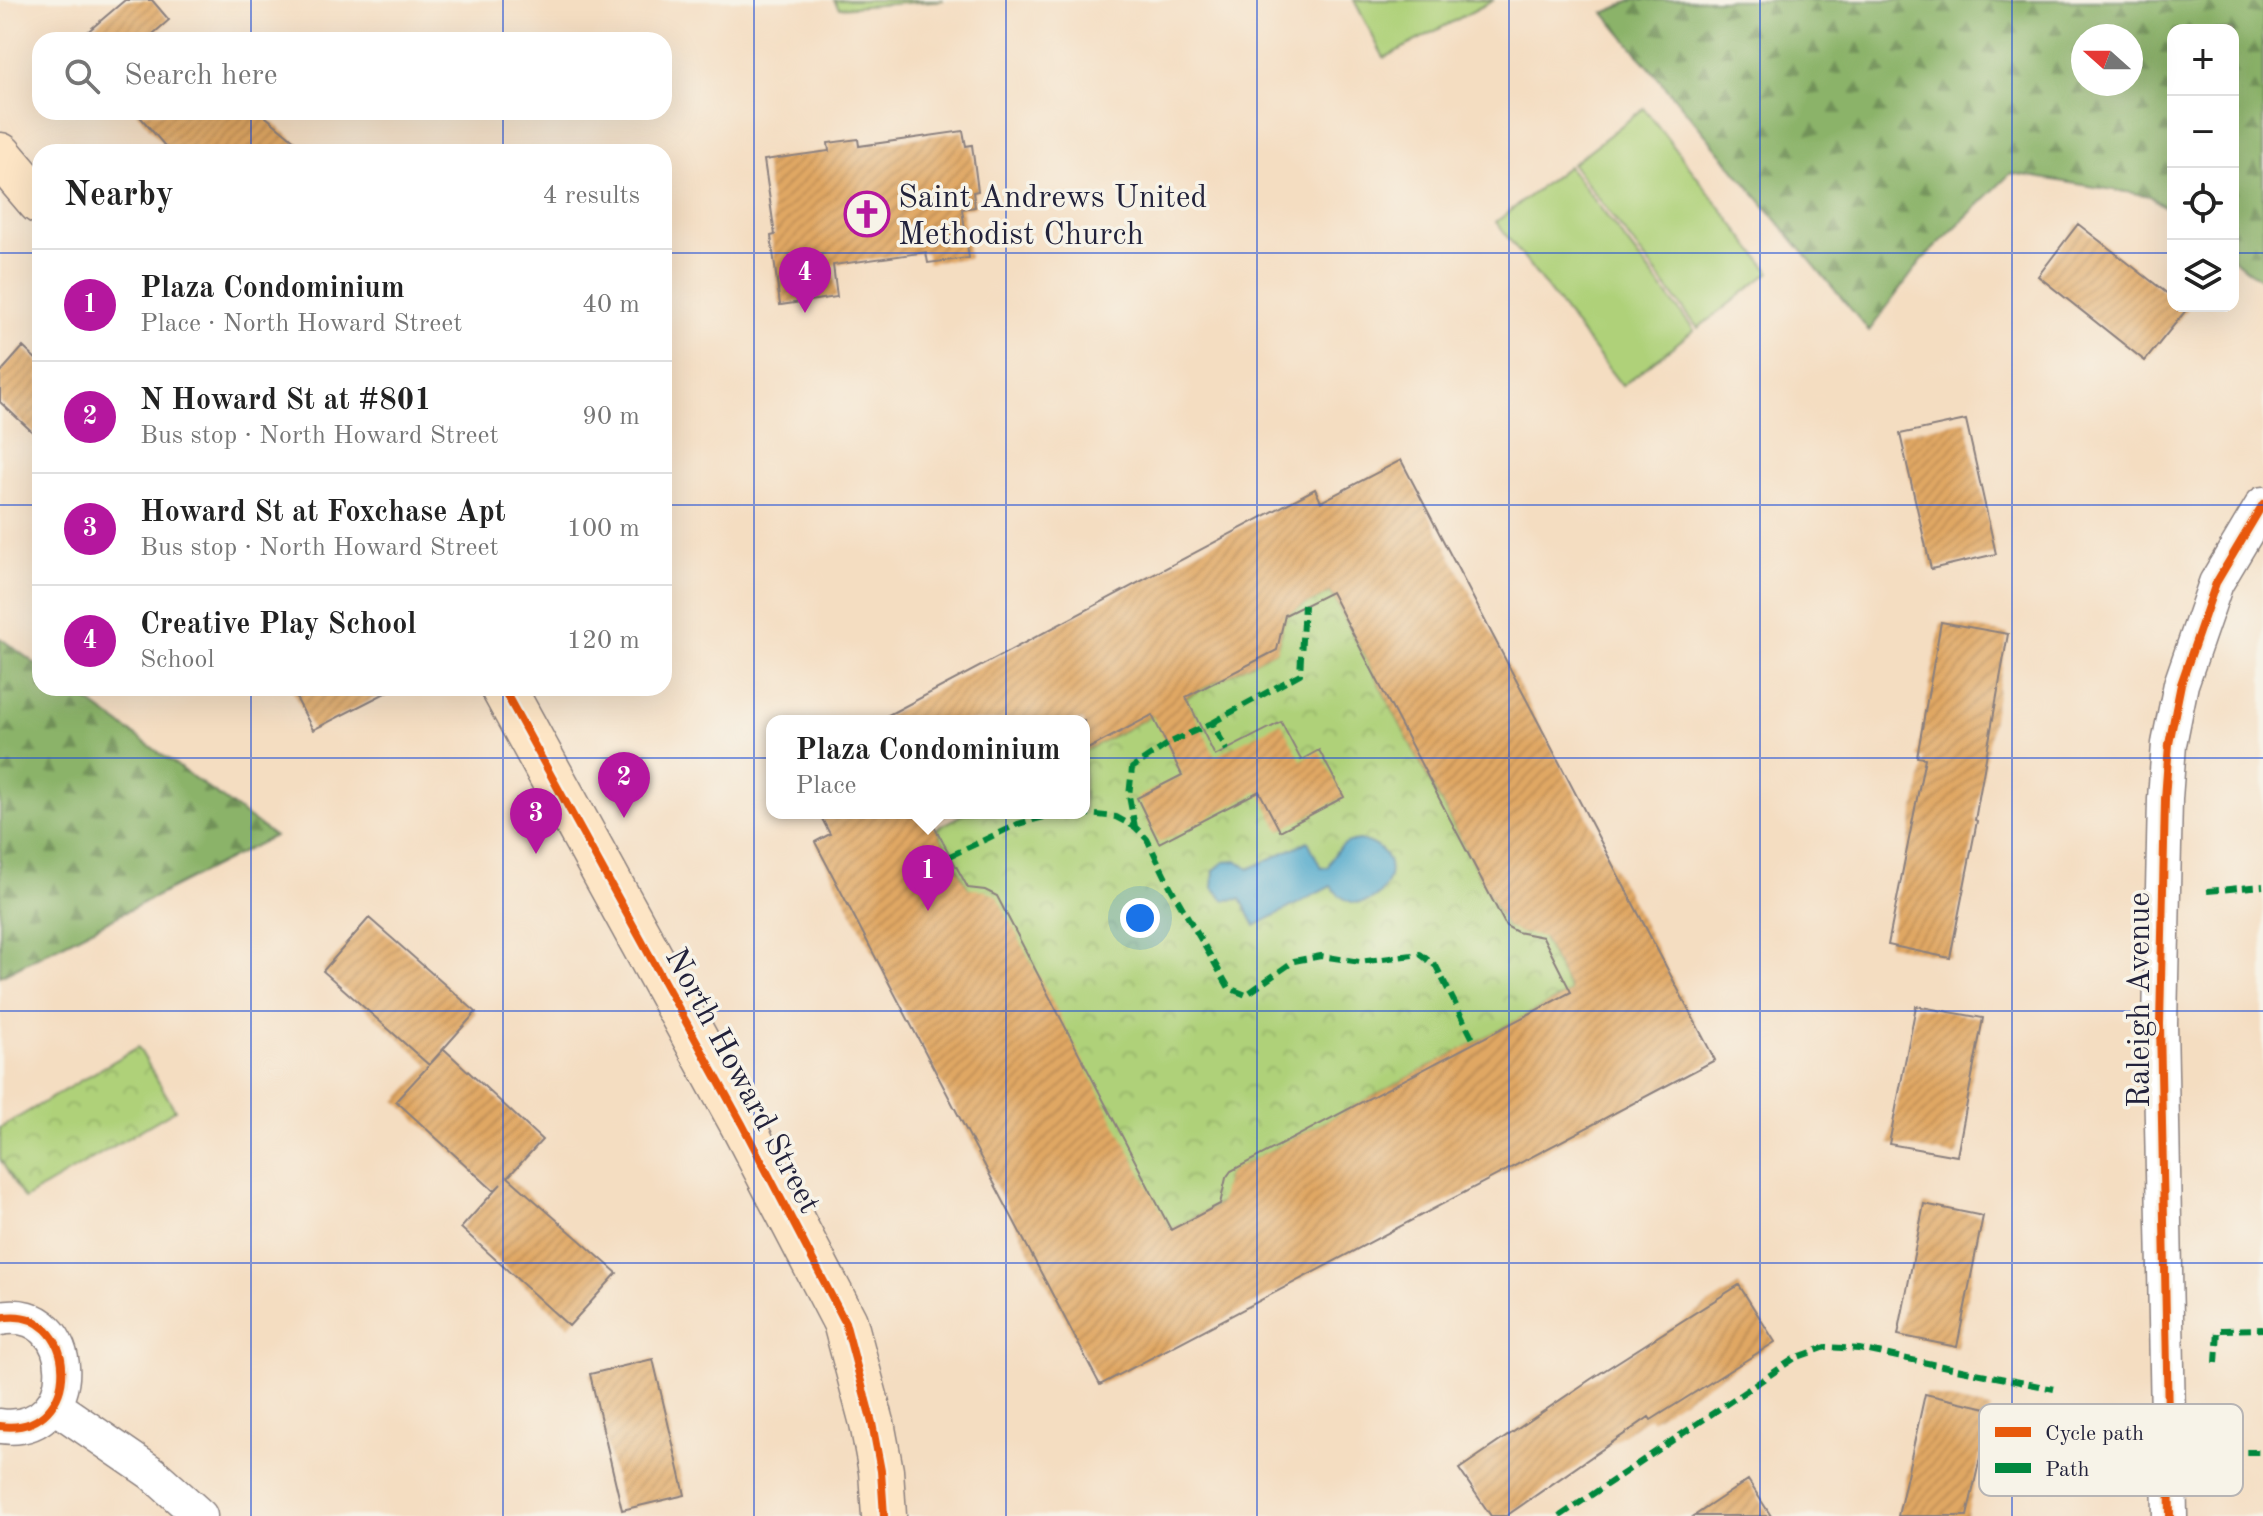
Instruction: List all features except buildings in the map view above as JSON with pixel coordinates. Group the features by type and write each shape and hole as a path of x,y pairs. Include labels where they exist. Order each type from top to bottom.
{"street":[{"path":"0,155 32,193"},
{"name":"Raleigh Avenue","path":"2168,1404 2160,1038 2169,744 2179,691 2216,583 2263,504"},
{"name":"North Howard Street","path":"507,696 742,1124 845,1322 872,1423 881,1471 884,1516"},
{"path":"0,1318 27,1319 44,1328 62,1356 64,1373 61,1390 53,1405 40,1418 23,1425 0,1426"},
{"path":"53,1405 152,1473 200,1516"},
{"name":"Raleigh Avenue","path":"2170,1496 2170,1516"}],"green space":[{"path":"834,0 944,0 839,8"},
{"path":"1354,0 1494,0 1384,58"},
{"path":"1634,0 2263,0 2263,281 2239,263 2239,24 2167,24 2167,209 2150,196 2011,173 1922,260 1869,331 1604,13"},
{"path":"1644,108 1770,272 1698,328 1572,164"},
{"path":"1568,166 1694,330 1622,386 1496,222"},
{"path":"1331,592 1506,926 1525,934 1538,928 1571,992 1232,1171 1226,1178 1227,1200 1171,1230 936,829 954,819 1090,819 1090,748 1276,650 1282,630 1276,619"},
{"path":"0,638 32,661 32,696 81,696 274,836 0,976"},
{"path":"138,1047 175,1110 24,1199 0,1159 0,1128"}],"water":[{"path":"1360,840 1379,848 1388,860 1389,874 1384,888 1374,898 1361,903 1346,900 1331,886 1255,926 1241,899 1224,900 1213,888 1214,870 1224,862 1238,861 1249,869 1308,841 1321,868 1328,867 1340,848 1348,842"}],"marked path":[{"path":"1212,723 1300,674 1304,605"},
{"path":"1135,827 1129,796 1132,768 1171,742 1212,723 1227,750"},
{"path":"1090,814 1116,817 1135,827 1147,839 1171,888 1229,988 1246,995 1294,961 1321,956 1360,962 1420,954 1436,966 1475,1043"},
{"path":"950,856 1018,824 1037,819"},
{"path":"2207,891 2263,886"},
{"path":"2216,1363 2218,1330 2263,1329"},
{"path":"1560,1516 1795,1358 1826,1347 1859,1349 2054,1389"},
{"path":"2243,1452 2263,1452"}],"cycle path":[{"path":"2168,1404 2160,1024 2169,744 2181,684 2216,583 2263,504"},
{"path":"507,696 742,1124 845,1322 872,1423 881,1471 884,1516"},
{"path":"0,1318 26,1318 46,1330 58,1348 62,1370 59,1392 48,1412 28,1424 0,1426"},
{"path":"2170,1496 2170,1516"}],"place":[{"name":"Saint Andrews United Methodist Church","path":"867,214"},
{"name":"Creative Play School","path":"805,313"},
{"name":"N Howard St at #801","path":"624,818"},
{"name":"Howard St at Foxchase Apt","path":"536,854"},
{"name":"Plaza Condominium","path":"928,911"}]}
